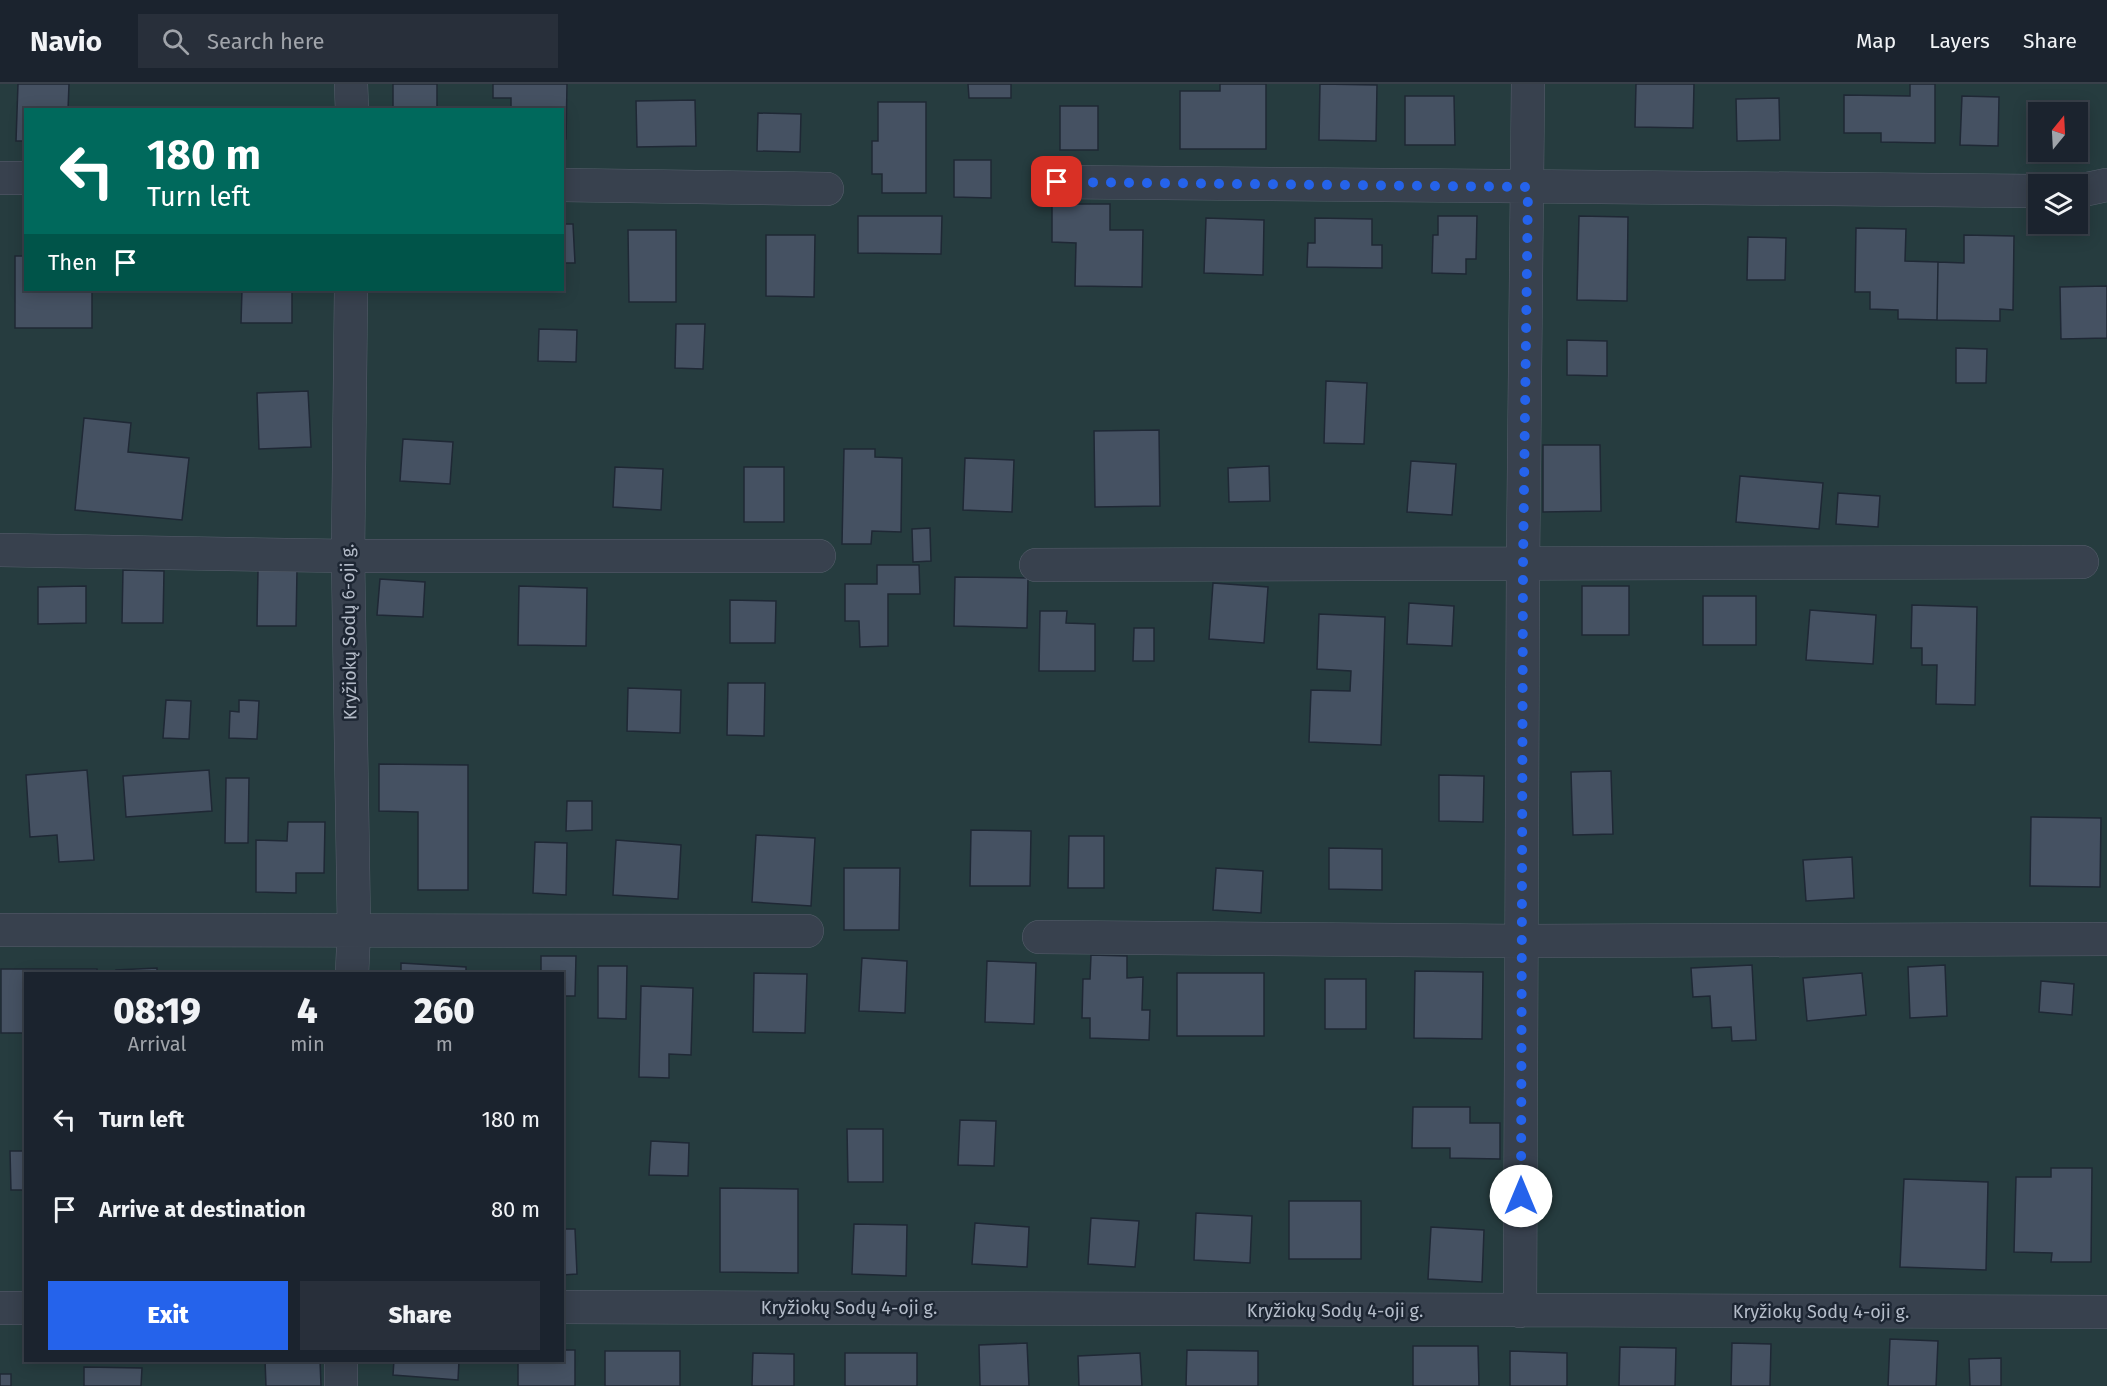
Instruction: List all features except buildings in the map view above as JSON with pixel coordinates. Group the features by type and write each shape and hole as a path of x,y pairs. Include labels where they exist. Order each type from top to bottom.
{"street":[{"path":"351,84 352,108"},
{"path":"1520,1311 1523,564 1528,84"},
{"path":"0,178 24,178"},
{"path":"1057,182 2028,191"},
{"path":"564,185 826,189"},
{"path":"2088,189 2107,185"},
{"name":"Kryžiokų Sodų 6-oji g.","path":"351,291 348,556 354,929 352,972"},
{"path":"0,550 348,556 819,556"},
{"path":"1036,566 2082,562"},
{"path":"0,930 807,931"},
{"path":"1039,937 1522,941 2107,939"},
{"name":"Kryžiokų Sodų 4-oji g.","path":"564,1307 2107,1312"},
{"path":"0,1308 24,1308"},
{"path":"341,1362 341,1386"}],"green space":[{"path":"0,84 2107,84 2107,1386 0,1386"}],"route":[{"path":"1057,182 1528,187 1523,564 1521,1196"}]}
